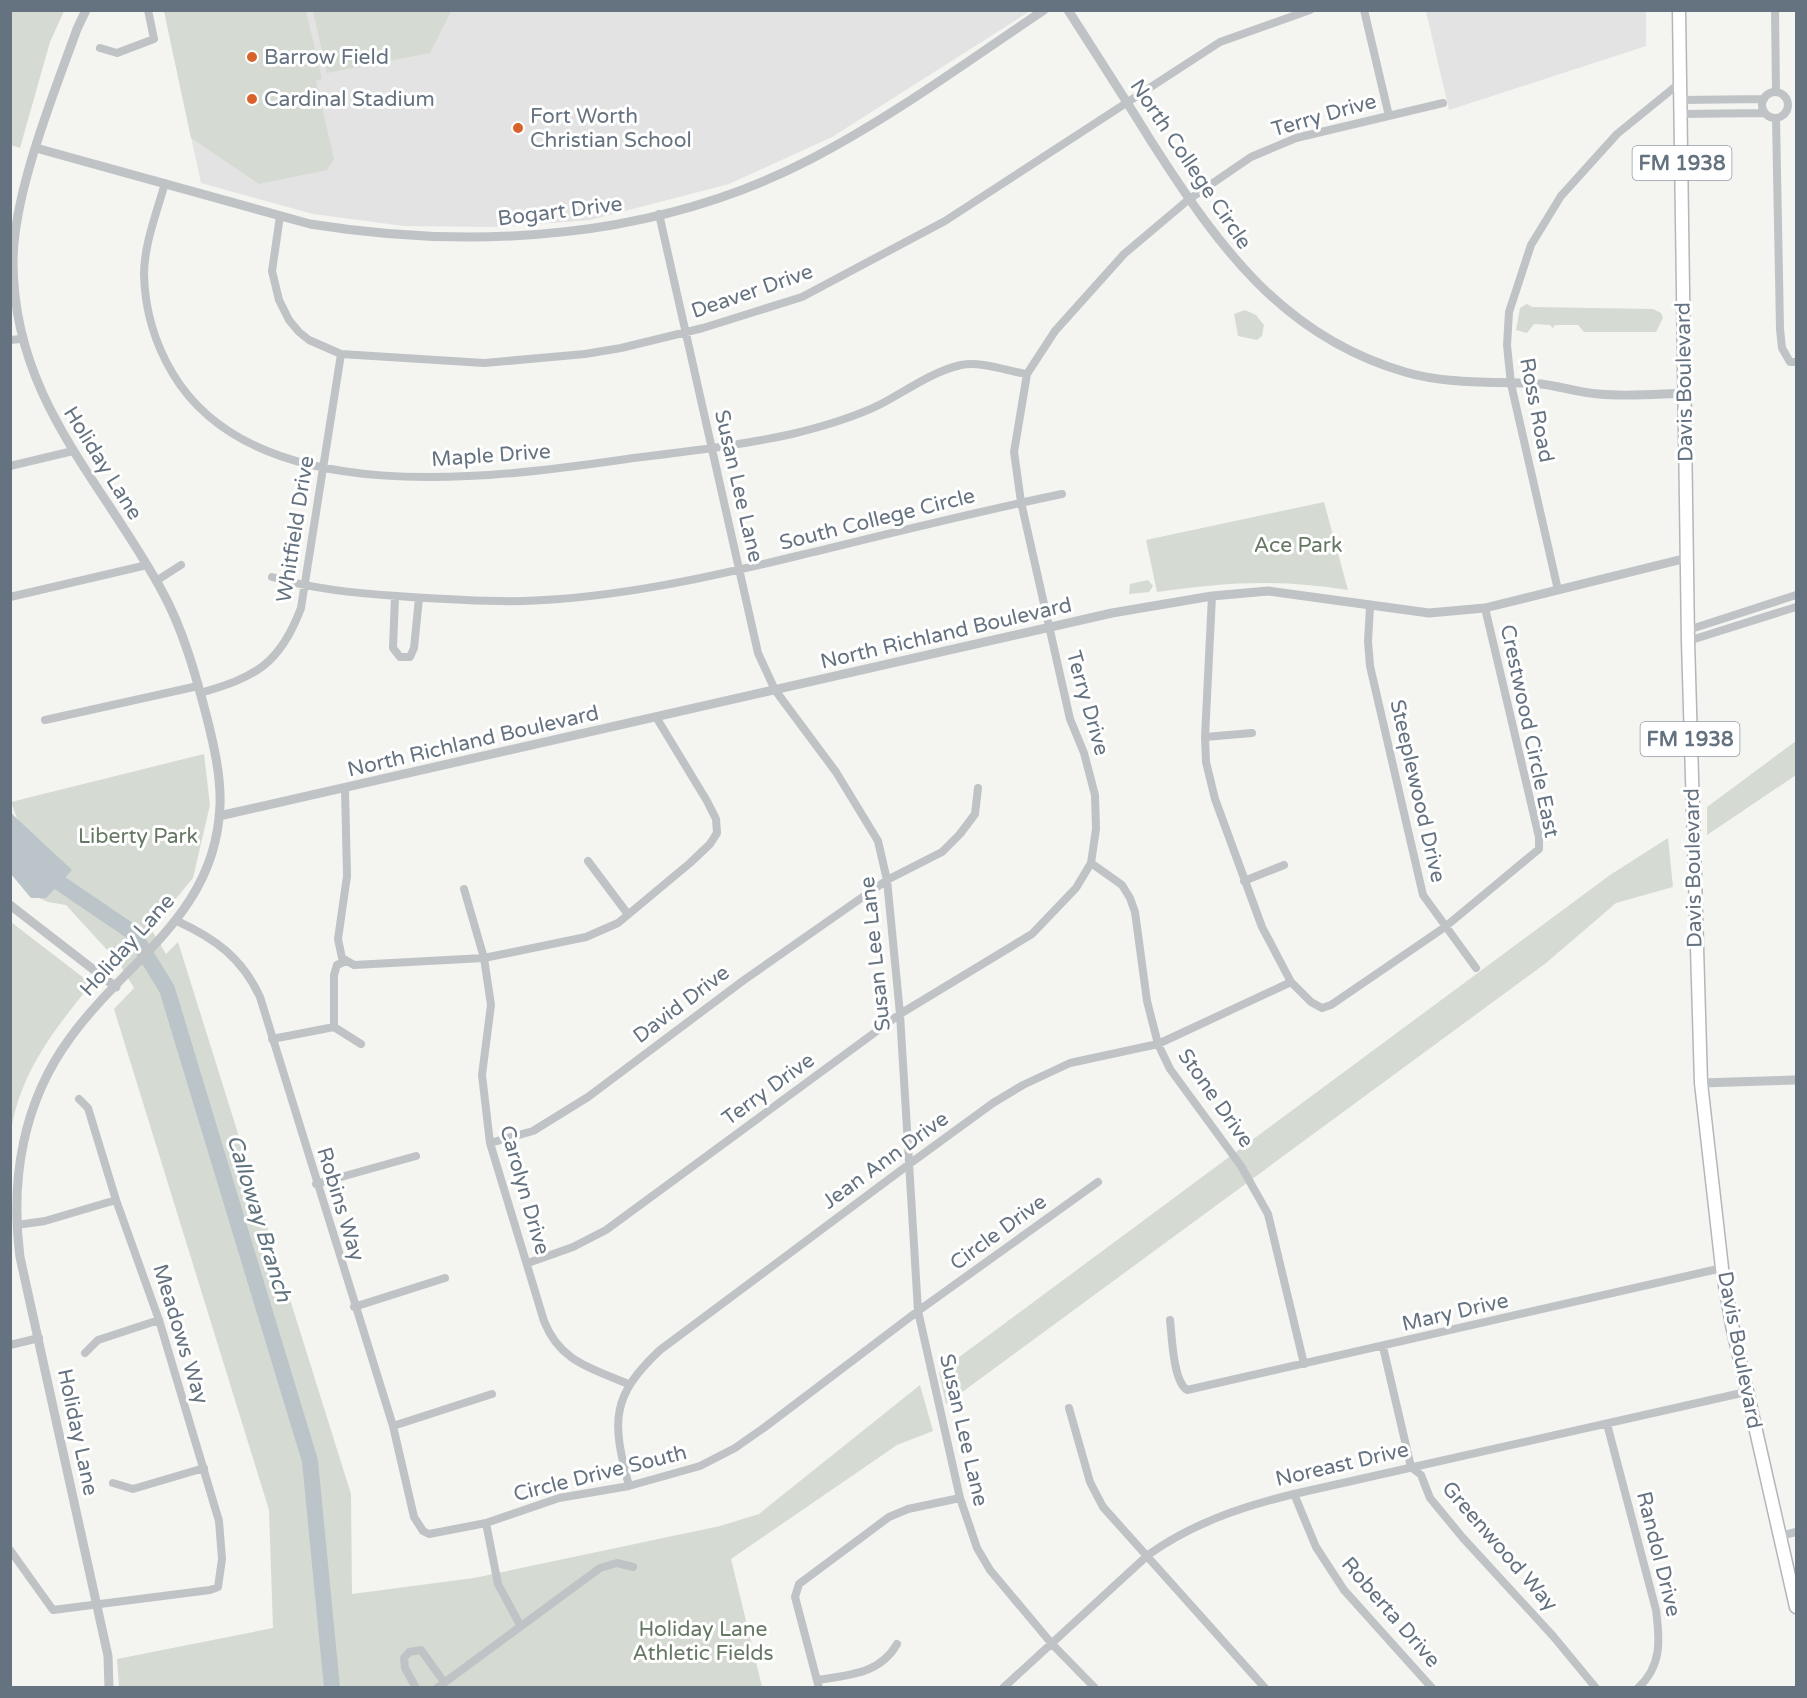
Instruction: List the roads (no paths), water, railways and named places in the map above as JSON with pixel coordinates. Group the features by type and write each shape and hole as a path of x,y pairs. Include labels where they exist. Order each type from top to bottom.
{"main road":[{"name":"Davis Boulevard","path":"1679,10 1688,636 1701,1083 1722,1269 1746,1392 1797,1607"}],"street":[{"name":"Holiday Lane","path":"86,10 76,29 36,148 14,225 13,261 16,308 21,339 44,401 73,451 147,565 171,610 199,690 217,764 219,816 207,868 177,921 70,1038 39,1091 21,1151 14,1225 108,1656 110,1688"},
{"path":"100,48 117,53 154,39 148,10"},
{"name":"Bogart Drive","path":"36,148 310,224 388,235 486,239 571,232 659,214 731,193 809,160 863,130 1044,10"},
{"name":"North College Circle","path":"1068,10 1188,200 1243,270 1273,301 1319,334 1357,355 1408,373 1511,384 1542,384 1602,395 1685,393"},
{"name":"Deaver Drive","path":"280,216 272,271 279,300 289,320 309,340 341,354 484,363 585,354 686,332 802,297 945,221 1220,42 1310,10"},
{"path":"1364,10 1389,116"},
{"path":"1775,10 1776,92"},
{"name":"Ross Road","path":"1558,590 1511,384 1507,345 1509,312 1531,244 1561,196 1617,134 1681,82"},
{"path":"1776,92 1787,99 1797,99"},
{"path":"1681,100 1764,99 1776,92"},
{"path":"1764,99 1766,113"},
{"path":"1786,113 1787,99"},
{"name":"Terry Drive","path":"528,1263 573,1247 606,1230 900,1014 1032,934 1076,888 1091,863 1096,830 1095,795 1084,753 1070,718 1021,502 1014,452 1027,374 1067,316 1102,277 1124,254 1188,200 1262,152 1296,138 1443,103"},
{"path":"1681,114 1766,113 1776,118"},
{"path":"1776,118 1786,113 1797,113"},
{"path":"1776,118 1780,330 1782,348 1793,362"},
{"name":"Maple Drive","path":"165,183 147,249 144,274 147,306 155,338 165,361 194,404 233,435 259,449 291,460 420,478 517,475 793,434 878,406 948,369 962,365 973,364 1027,374"},
{"name":"Susan Lee Lane","path":"659,214 758,653 775,690 836,771 869,822 878,841 887,880 900,1014 918,1311 960,1498 977,1548 990,1570 1052,1644 1095,1688"},
{"path":"10,340 21,339"},
{"name":"Whitfield Drive","path":"45,720 199,690 248,678 281,648 293,629 301,608 341,354"},
{"path":"10,466 73,451"},
{"name":"South College Circle","path":"272,577 304,586 358,594 524,601 569,598 641,589 740,570 1062,494"},
{"name":"North Richland Boulevard","path":"219,816 1112,613 1212,596 1268,591 1314,596 1370,607 1429,613 1485,608 1687,558"},
{"path":"10,597 147,565"},
{"path":"156,580 182,566"},
{"path":"1688,636 1797,595"},
{"path":"395,596 393,648 400,657 410,657 414,648 419,598"},
{"path":"1212,596 1205,737 1206,762 1215,799 1262,927 1291,982 1311,1002 1322,1008 1331,1005 1445,927"},
{"name":"Steeplewood Drive","path":"1370,607 1368,641 1370,666 1423,895 1476,968"},
{"path":"1688,636 1797,607"},
{"name":"Crestwood Circle East","path":"1445,927 1539,849 1539,837 1485,608"},
{"path":"345,789 347,876 338,939 339,951 346,961 354,965 484,958 586,937 618,922 690,863 710,844 717,833 716,819 707,801 656,717"},
{"path":"1205,737 1252,733"},
{"name":"David Drive","path":"490,1143 532,1131 588,1097 744,980 887,880 942,852 975,814 978,788"},
{"path":"588,861 627,913"},
{"name":"Stone Drive","path":"1091,863 1122,885 1130,898 1135,912 1147,1001 1158,1044 1182,1088 1242,1166 1268,1214 1304,1364"},
{"path":"1244,880 1284,865"},
{"name":"Carolyn Drive","path":"464,889 484,958 491,1005 483,1075 490,1143 544,1321 556,1345 574,1361 628,1384"},
{"path":"10,905 116,987"},
{"name":"Robins Way","path":"177,921 215,940 251,978 260,998 354,1307 393,1426 414,1517 423,1531"},
{"path":"334,1027 334,975 337,965 346,961"},
{"name":"Jean Ann Drive","path":"629,1486 618,1439 622,1397 637,1371 660,1350 993,1103 1050,1071 1071,1063 1158,1044 1291,982"},
{"path":"272,1039 334,1027 361,1044"},
{"path":"1701,1083 1797,1080"},
{"name":"Meadows Way","path":"79,1099 88,1108 116,1200 159,1320 204,1468 221,1538 222,1559 218,1587 97,1606"},
{"path":"316,1184 416,1156"},
{"name":"Circle Drive","path":"918,1311 1098,1182"},
{"path":"14,1225 45,1221 116,1200"},
{"name":"Mary Drive","path":"1170,1320 1178,1377 1182,1387 1187,1390 1722,1269"},
{"path":"354,1307 445,1278"},
{"name":"Circle Drive South","path":"423,1531 429,1534 486,1522 559,1498 629,1486 700,1466 735,1448 918,1311"},
{"path":"85,1353 98,1340 159,1320"},
{"path":"10,1345 39,1338"},
{"name":"Greenwood Way","path":"1383,1347 1411,1467 1421,1475 1430,1498 1463,1538 1553,1636 1596,1688"},
{"name":"Noreast Drive","path":"1003,1688 1148,1555 1170,1539 1203,1522 1256,1503 1746,1392"},
{"path":"393,1426 492,1394"},
{"path":"1069,1408 1096,1497 1265,1688"},
{"name":"Randol Drive","path":"1607,1424 1656,1610 1659,1634 1659,1651 1655,1666 1638,1688"},
{"path":"113,1483 133,1489 204,1468"},
{"name":"Roberta Drive","path":"1294,1494 1316,1547 1344,1590 1432,1688"},
{"path":"897,1644 890,1655 872,1668 818,1684 795,1597 799,1584 889,1517 908,1509 960,1498"},
{"path":"486,1522 494,1568 504,1599 520,1625"},
{"path":"1780,1536 1797,1532"},
{"path":"10,1550 54,1610 97,1606"},
{"path":"437,1688 600,1568 616,1563 633,1567"},
{"path":"416,1688 405,1668 404,1658 409,1652 421,1650 444,1682"}],"waterway":[{"name":"Calloway Branch","path":"42,871 132,932 167,989 310,1461 332,1688"}],"place":[{"name":"Barrow Field","path":"252,57"},
{"name":"Cardinal Stadium","path":"252,99"},
{"name":"Fort Worth Christian School","path":"518,128"}],"park label":[{"name":"Ace Park","path":"1298,545"},
{"name":"Liberty Park","path":"138,836"},
{"name":"Holiday Lane Athletic Fields","path":"703,1641"}]}
